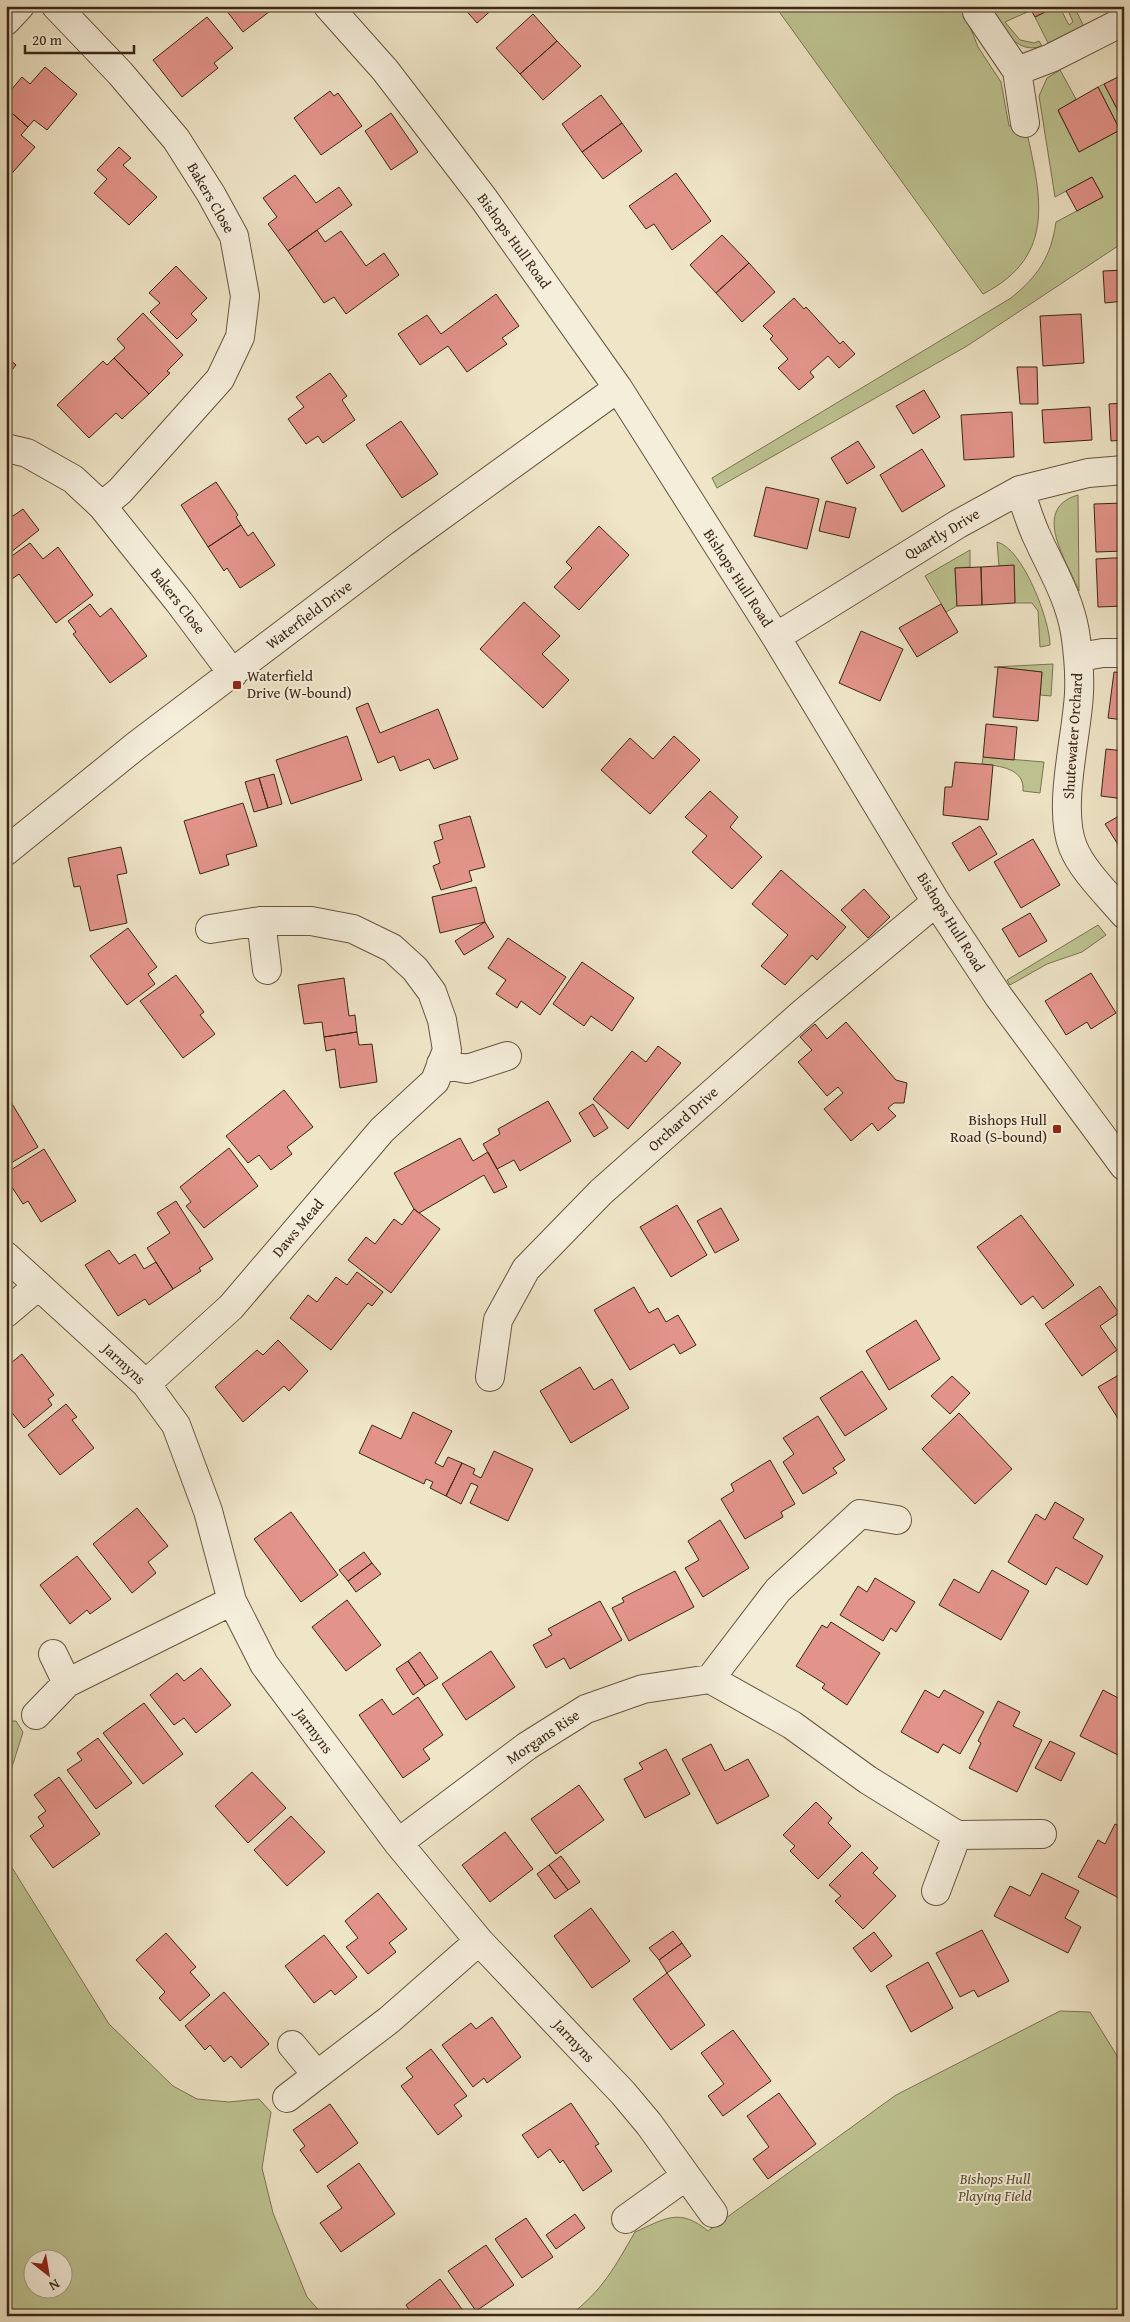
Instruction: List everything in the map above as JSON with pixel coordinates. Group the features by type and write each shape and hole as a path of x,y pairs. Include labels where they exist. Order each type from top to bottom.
{"street":[{"path":"6,21 20,6"},
{"name":"Bakers Close","path":"56,6 120,73 176,139 211,194 234,236 245,296 240,337 220,379 120,490 102,506"},
{"name":"Bishops Hull Road","path":"328,6 385,70 473,184 618,388 776,636 936,902 999,998 1124,1166"},
{"path":"977,12 1018,71 1025,124"},
{"path":"1018,71 1051,58 1124,21"},
{"name":"Waterfield Drive","path":"6,851 137,744 233,674 402,544 618,388"},
{"name":"Bakers Close","path":"6,448 27,453 73,479 102,506 180,602 233,674"},
{"name":"Quartly Drive","path":"776,636 958,524 1020,490 1088,473 1124,470"},
{"name":"Shutewater Orchard","path":"1020,490 1036,536 1062,586 1075,630 1079,693 1068,796 1068,822 1073,848 1086,868 1124,914"},
{"path":"1078,657 1103,652 1124,653"},
{"name":"Orchard Drive","path":"490,1377 498,1320 526,1270 601,1192 804,1012 936,902"},
{"name":"Daws Mead","path":"146,1384 232,1306 382,1130 435,1081 447,1050 442,1020 432,992 415,969 392,948 353,929 311,920 261,921 210,929"},
{"path":"261,921 267,970"},
{"path":"441,1064 467,1070 507,1056"},
{"name":"Jarmyns","path":"6,1256 146,1384 176,1425 208,1511 232,1601 264,1664 398,1843 479,1941 623,2093 649,2124 713,2213"},
{"path":"6,1314 38,1286"},
{"path":"897,1520 860,1514 778,1590 710,1678 792,1725 868,1780 957,1835 1042,1834"},
{"path":"36,1715 67,1682 232,1601"},
{"path":"53,1654 67,1682"},
{"name":"Morgans Rise","path":"398,1843 527,1746 586,1709 643,1689 710,1678"},
{"path":"936,1891 957,1835"},
{"path":"287,2098 389,2020 479,1941"},
{"path":"292,2045 317,2075"},
{"path":"626,2219 686,2176"}],"green space":[{"path":"775,6 962,6 978,47 1001,82 1009,126 1025,124 1035,174 1038,220 1034,241 1024,261 1007,278 983,294"},
{"path":"987,6 1022,6 1025,13 1005,22 1020,40 1034,43 1039,41 1042,46 1032,48 1016,42 1003,29"},
{"path":"1059,6 1069,25 1073,22 1066,6 1074,6 1084,27 1048,43 1035,17"},
{"path":"1060,70 1076,99 1058,111 1079,152 1120,130 1098,87 1104,84 1124,122 1124,242 967,346 717,488 712,478 1011,298 1029,282 1042,265 1051,246 1056,222 1103,197 1092,177 1055,197 1039,96 1047,78"},
{"path":"1078,495 1079,591 1061,552 1054,524 1056,512 1064,502"},
{"path":"997,542 1007,547 1025,571 1040,603 1049,634 1050,645 1040,647 1038,611 1032,603 1015,603 1014,566 999,566"},
{"path":"970,550 970,567 955,568 957,606 946,612 925,576"},
{"path":"1053,664 1051,696 1040,695 1042,672 994,667"},
{"path":"983,757 1044,762 1040,793 1023,791 1023,783 1020,777 1003,767 982,764"},
{"path":"1098,925 1106,935 1082,952 1047,964 1010,985 1007,980"},
{"path":"6,1721 16,1721 23,1732 6,1786"},
{"path":"6,1858 109,2024 173,2086 197,2099 229,2102 259,2099 271,2112 262,2168 273,2213 307,2297 324,2316 6,2316"},
{"name":"Bishops Hull Playing Field","path":"1060,2011 1090,2012 1124,2067 1124,2316 569,2316 591,2297 607,2278 635,2232 664,2220 680,2217 689,2219 708,2231 896,2095"}],"building":[{"path":"223,6 272,6 274,8 243,32"},
{"path":"462,6 496,6 477,23"},
{"path":"1022,6 1057,6 1035,17 1031,10 1025,13"},
{"path":"533,14 557,41 520,74 496,48"},
{"path":"207,17 233,48 214,63 218,68 182,97 153,60"},
{"path":"557,41 581,66 543,100 520,74"},
{"path":"45,67 77,94 47,130 34,120 28,127 6,108 6,96 22,77 30,84"},
{"path":"1124,74 1124,122 1104,84"},
{"path":"1098,87 1120,130 1079,152 1058,110"},
{"path":"330,91 334,96 338,93 362,126 321,155 294,118"},
{"path":"601,95 622,123 582,152 562,124"},
{"path":"6,108 28,127 21,135 35,147 6,180"},
{"path":"391,113 418,152 391,170 365,131"},
{"path":"622,123 642,151 603,179 582,152"},
{"path":"119,147 131,158 123,165 157,197 129,225 94,193 107,179 97,170"},
{"path":"676,173 711,221 672,250 654,224 646,229 629,206"},
{"path":"295,175 316,203 339,187 352,205 288,251 268,224 277,217 263,198"},
{"path":"1092,177 1103,197 1077,211 1066,191"},
{"path":"317,230 325,242 341,231 366,266 384,253 399,275 346,314 334,297 324,303 288,251"},
{"path":"722,235 749,263 716,293 690,265"},
{"path":"749,263 775,292 742,322 716,293"},
{"path":"176,266 207,298 191,314 197,320 177,339 150,312 160,303 149,293"},
{"path":"1124,270 1124,301 1105,303 1103,271"},
{"path":"496,294 519,326 502,338 507,344 467,372 448,346 420,365 398,334 427,315 441,334"},
{"path":"794,298 804,309 806,307 840,344 843,341 855,354 839,368 828,356 810,372 814,377 799,390 778,368 788,359 770,339 773,336 763,326"},
{"path":"143,313 183,355 167,371 170,373 149,394 114,358 125,348 117,339"},
{"path":"1081,314 1084,363 1043,366 1040,316"},
{"path":"6,356 16,365 6,377"},
{"path":"114,358 149,394 122,419 116,413 89,438 57,405 103,361 107,365"},
{"path":"1017,367 1037,367 1038,404 1020,404"},
{"path":"330,373 347,396 342,400 355,420 323,443 318,436 306,444 288,419 304,407 296,397"},
{"path":"924,390 940,417 913,434 896,406"},
{"path":"1124,403 1124,440 1111,441 1109,404"},
{"path":"1090,407 1092,440 1044,443 1042,410"},
{"path":"1012,412 1014,457 964,460 961,415"},
{"path":"401,421 438,474 402,498 366,445"},
{"path":"858,441 875,467 847,484 831,458"},
{"path":"922,449 945,486 902,512 880,475"},
{"path":"216,482 238,515 236,517 241,525 208,547 181,505"},
{"path":"766,487 819,499 807,549 754,536"},
{"path":"826,501 856,508 849,538 819,531"},
{"path":"1124,503 1124,551 1096,552 1094,504"},
{"path":"6,507 13,516 23,509 39,530 6,556"},
{"path":"241,525 248,536 253,532 275,565 240,588 227,568 224,571 208,547"},
{"path":"599,526 629,555 579,610 554,587 572,568 566,562"},
{"path":"30,543 43,559 58,547 93,595 56,623 19,574 12,579 6,571 6,560"},
{"path":"1124,558 1124,606 1098,607 1096,559"},
{"path":"1014,565 1015,603 982,605 981,567"},
{"path":"981,567 982,605 957,606 955,568"},
{"path":"524,602 560,636 542,654 569,680 543,708 480,649"},
{"path":"90,604 100,617 111,608 147,656 110,683 73,634 76,632 68,621"},
{"path":"941,604 958,632 917,657 899,628"},
{"path":"861,631 903,649 880,701 839,683"},
{"path":"998,667 1042,672 1038,721 993,717"},
{"path":"1114,672 1124,673 1124,720 1108,718"},
{"path":"368,703 380,733 438,709 458,759 434,769 429,759 400,771 394,756 378,763 356,708"},
{"path":"986,724 1017,727 1014,760 983,757"},
{"path":"347,736 362,780 291,804 276,760"},
{"path":"674,736 700,760 650,814 601,770 630,738 653,759"},
{"path":"1106,749 1124,751 1124,799 1101,796"},
{"path":"955,762 993,765 988,820 943,815 945,787 952,787"},
{"path":"274,774 282,804 268,808 259,778"},
{"path":"259,778 268,808 254,812 245,782"},
{"path":"710,791 738,817 730,827 762,857 732,889 692,852 707,836 685,817"},
{"path":"243,803 257,846 226,855 229,865 200,874 184,821"},
{"path":"1124,813 1124,854 1105,824"},
{"path":"470,816 485,867 469,871 472,881 441,890 433,866 440,863 434,842 443,839 439,825"},
{"path":"980,826 997,854 969,871 952,843"},
{"path":"1033,839 1060,885 1021,908 994,862"},
{"path":"121,847 127,873 117,875 127,923 90,931 80,886 74,887 68,858"},
{"path":"781,870 846,927 817,960 812,955 785,985 761,966 788,935 752,904"},
{"path":"476,887 485,922 440,933 432,897"},
{"path":"864,889 890,917 868,938 841,910"},
{"path":"1030,913 1047,941 1019,957 1002,929"},
{"path":"485,922 494,937 464,955 455,941"},
{"path":"128,928 157,967 148,974 155,984 127,1005 90,956"},
{"path":"508,938 566,977 540,1015 521,1001 517,1008 496,994 506,980 488,968"},
{"path":"582,962 634,998 612,1031 591,1016 584,1026 553,1004"},
{"path":"1091,973 1116,1013 1091,1029 1087,1022 1066,1035 1045,1001"},
{"path":"176,975 204,1012 200,1015 215,1034 183,1058 140,1001"},
{"path":"344,978 349,1016 355,1015 357,1032 324,1037 322,1022 304,1024 298,985"},
{"path":"846,1022 896,1080 907,1083 904,1103 894,1103 888,1108 896,1116 878,1131 872,1123 851,1141 824,1109 843,1093 838,1087 827,1096 798,1062 812,1050 800,1037 815,1024 827,1039"},
{"path":"357,1032 359,1045 372,1044 377,1082 340,1088 335,1049 326,1051 324,1037"},
{"path":"658,1046 681,1063 628,1129 593,1099 632,1051 646,1062"},
{"path":"284,1090 313,1127 287,1147 292,1154 271,1170 259,1155 248,1163 226,1136"},
{"path":"8,1097 38,1147 6,1166 6,1098"},
{"path":"548,1101 571,1141 520,1171 514,1160 497,1169 483,1144 500,1134 498,1129"},
{"path":"593,1104 608,1128 594,1137 579,1113"},
{"path":"460,1138 473,1161 488,1152 507,1187 494,1193 484,1175 419,1213 414,1209 394,1173"},
{"path":"229,1148 258,1186 204,1228 186,1206 191,1202 180,1187"},
{"path":"44,1149 76,1201 41,1222 28,1201 23,1204 6,1178 6,1173"},
{"path":"176,1201 213,1259 199,1268 201,1271 173,1289 147,1248 170,1233 157,1213"},
{"path":"677,1205 707,1255 671,1277 640,1227"},
{"path":"721,1208 739,1240 715,1253 697,1221"},
{"path":"414,1209 440,1229 391,1293 348,1260 366,1237 375,1244 394,1219 402,1225"},
{"path":"1021,1215 1074,1285 1043,1309 1033,1296 1021,1305 977,1247"},
{"path":"109,1250 119,1264 135,1254 144,1269 156,1262 173,1289 149,1305 145,1299 118,1316 85,1265"},
{"path":"357,1272 383,1292 372,1306 368,1303 331,1350 290,1318 308,1295 317,1302 336,1277 347,1285"},
{"path":"1100,1286 1119,1313 1100,1326 1117,1350 1082,1376 1045,1324"},
{"path":"634,1287 649,1313 658,1308 666,1322 678,1315 696,1345 680,1354 674,1344 630,1370 594,1310"},
{"path":"916,1320 940,1359 889,1390 866,1351"},
{"path":"278,1340 308,1371 289,1391 284,1386 243,1422 215,1387 257,1350 263,1355"},
{"path":"22,1354 54,1395 48,1399 52,1405 24,1428 6,1405 6,1367"},
{"path":"580,1367 594,1390 612,1379 629,1408 571,1443 540,1391"},
{"path":"862,1371 887,1409 845,1436 820,1398"},
{"path":"1124,1372 1124,1428 1098,1387"},
{"path":"952,1376 970,1393 950,1414 931,1396"},
{"path":"66,1404 77,1417 72,1420 94,1448 60,1475 28,1435"},
{"path":"413,1412 452,1431 435,1463 443,1467 448,1457 462,1463 446,1496 430,1488 433,1482 426,1479 424,1484 359,1453 372,1425 401,1439"},
{"path":"959,1413 1012,1469 975,1504 922,1449"},
{"path":"818,1416 845,1460 833,1468 837,1473 803,1494 783,1462 794,1454 783,1438"},
{"path":"494,1451 533,1469 508,1521 470,1503 478,1486 471,1483 461,1504 446,1496 462,1463 475,1469 473,1474 481,1478"},
{"path":"770,1460 795,1504 781,1512 783,1517 745,1539 721,1499 734,1491 731,1484"},
{"path":"1055,1502 1084,1519 1073,1538 1103,1556 1087,1585 1056,1567 1046,1585 1008,1562 1036,1514 1045,1520"},
{"path":"137,1508 168,1546 148,1562 156,1573 132,1593 93,1544"},
{"path":"291,1512 338,1575 301,1602 254,1539"},
{"path":"720,1520 749,1568 703,1597 685,1568 699,1560 688,1541"},
{"path":"364,1552 372,1563 348,1581 339,1570"},
{"path":"77,1556 111,1599 90,1614 87,1610 70,1624 40,1585"},
{"path":"372,1563 381,1574 356,1592 348,1581"},
{"path":"992,1570 1029,1591 1001,1640 939,1605 954,1579 979,1593"},
{"path":"675,1571 694,1607 629,1641 612,1608 624,1602 622,1598"},
{"path":"875,1578 915,1602 896,1632 891,1628 883,1641 840,1615 858,1586 867,1592"},
{"path":"347,1600 381,1645 346,1671 312,1627"},
{"path":"600,1601 622,1640 570,1669 564,1658 546,1668 533,1645 552,1635 548,1629"},
{"path":"831,1622 880,1653 847,1705 822,1688 825,1684 796,1666 822,1625 827,1628"},
{"path":"491,1651 515,1687 466,1720 442,1684"},
{"path":"420,1652 438,1678 425,1686 408,1661"},
{"path":"408,1661 425,1686 413,1695 396,1669"},
{"path":"201,1668 231,1705 196,1733 184,1718 174,1725 150,1695 177,1673 184,1681"},
{"path":"925,1690 939,1698 944,1690 984,1712 960,1754 943,1744 938,1753 901,1732"},
{"path":"1103,1690 1124,1701 1124,1758 1080,1736"},
{"path":"418,1697 443,1735 423,1749 430,1759 403,1778 359,1715 382,1699 393,1715"},
{"path":"998,1701 1020,1712 1013,1726 1042,1740 1017,1792 969,1768 981,1743 978,1741"},
{"path":"144,1703 183,1754 143,1784 103,1733"},
{"path":"98,1738 132,1783 96,1809 67,1770 82,1760 77,1753"},
{"path":"1050,1741 1075,1753 1061,1781 1035,1768"},
{"path":"711,1744 725,1771 748,1759 769,1796 717,1824 682,1759"},
{"path":"666,1749 690,1794 645,1818 624,1779 643,1769 639,1763"},
{"path":"252,1772 286,1808 248,1843 215,1806"},
{"path":"59,1777 100,1834 53,1868 30,1836 44,1826 38,1817 46,1811 34,1795"},
{"path":"579,1785 604,1820 556,1854 531,1819"},
{"path":"816,1802 832,1818 828,1823 851,1846 818,1879 790,1851 795,1846 783,1835"},
{"path":"291,1816 325,1852 287,1886 254,1850"},
{"path":"1115,1824 1124,1829 1124,1894 1121,1899 1078,1877 1098,1840 1105,1844"},
{"path":"505,1832 533,1869 490,1902 462,1865"},
{"path":"862,1852 878,1868 873,1873 896,1896 863,1929 835,1901 841,1896 829,1885"},
{"path":"561,1856 580,1882 568,1890 549,1865"},
{"path":"549,1865 568,1890 555,1899 537,1874"},
{"path":"1042,1873 1079,1891 1065,1918 1081,1927 1068,1953 994,1916 1010,1886 1030,1896"},
{"path":"378,1893 407,1929 389,1943 396,1952 368,1974 346,1947 358,1938 345,1921"},
{"path":"591,1908 630,1961 592,1988 554,1936"},
{"path":"982,1930 1009,1981 978,1997 974,1990 960,1997 936,1953"},
{"path":"673,1931 682,1943 659,1960 649,1948"},
{"path":"874,1932 892,1956 871,1972 853,1948"},
{"path":"166,1933 196,1967 190,1972 210,1995 180,2021 159,1998 165,1992 136,1960"},
{"path":"324,1935 357,1977 335,1995 331,1990 314,2003 285,1966"},
{"path":"682,1943 691,1956 667,1973 659,1960"},
{"path":"928,1962 953,2008 911,2032 886,1986"},
{"path":"667,1973 705,2025 671,2050 633,1999"},
{"path":"224,1992 269,2044 241,2068 231,2056 224,2062 210,2045 205,2050 185,2026"},
{"path":"492,2017 521,2057 487,2083 484,2078 473,2087 442,2045 471,2023 476,2029"},
{"path":"733,2030 771,2081 723,2116 708,2096 724,2084 701,2053"},
{"path":"431,2049 467,2096 454,2105 462,2116 438,2135 401,2086 413,2077 406,2068"},
{"path":"779,2093 816,2144 768,2179 753,2159 769,2147 747,2116"},
{"path":"571,2103 599,2144 595,2146 612,2171 583,2191 563,2160 560,2163 550,2149 538,2158 522,2135"},
{"path":"330,2104 358,2143 317,2173 300,2150 305,2146 293,2130"},
{"path":"359,2163 395,2214 341,2252 320,2223 342,2208 327,2186"},
{"path":"575,2214 585,2228 556,2249 546,2235"},
{"path":"526,2218 553,2257 522,2278 495,2239"},
{"path":"486,2245 514,2285 476,2311 448,2271"},
{"path":"440,2279 467,2316 404,2316 410,2311 406,2305"}],"place":[{"name":"Waterfield Drive (W-bound)","path":"237,685"},
{"name":"Bishops Hull Road (S-bound)","path":"1057,1129"}]}
